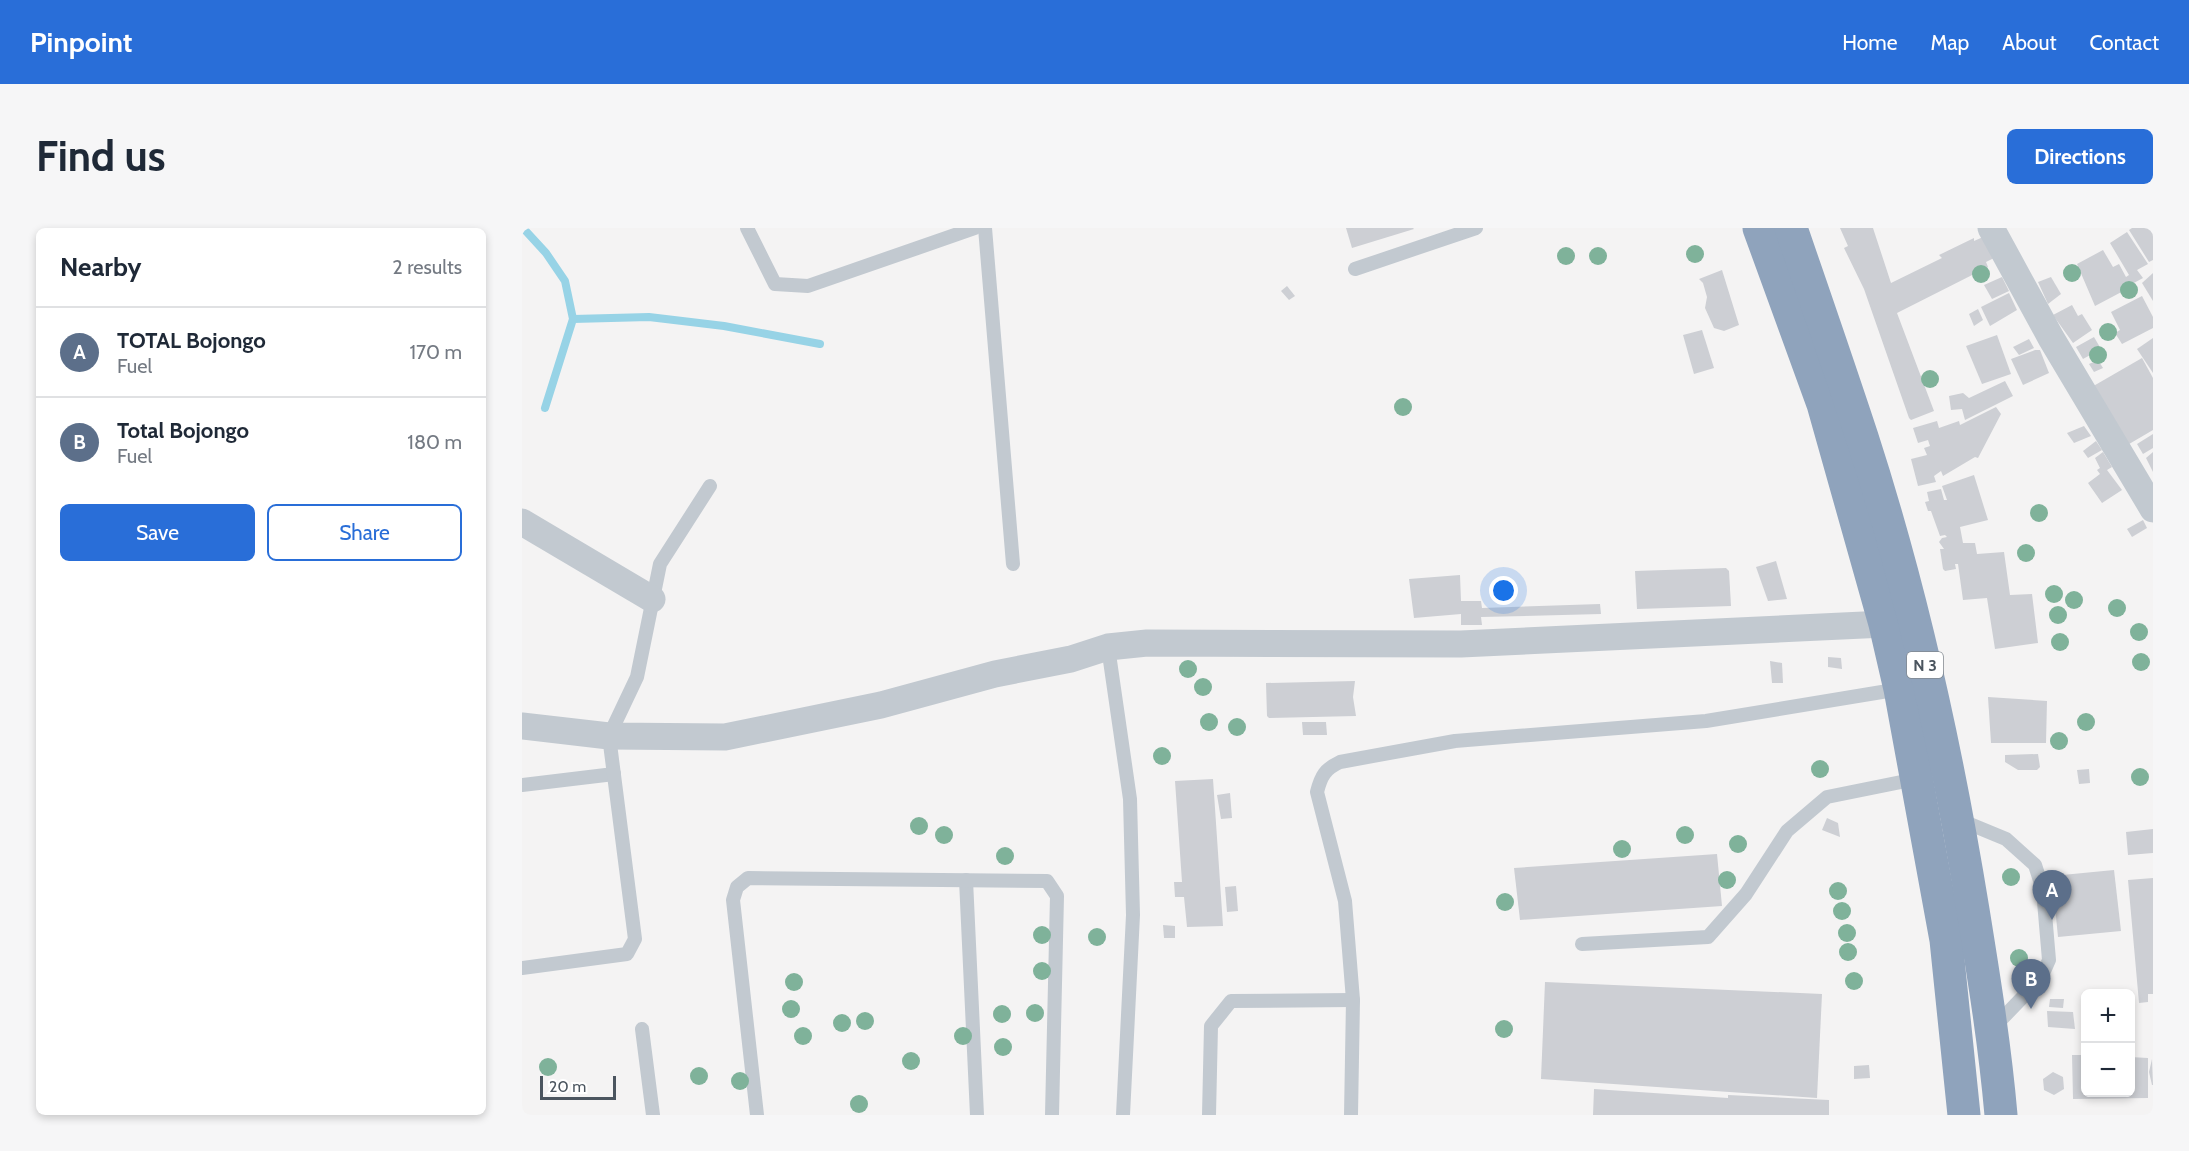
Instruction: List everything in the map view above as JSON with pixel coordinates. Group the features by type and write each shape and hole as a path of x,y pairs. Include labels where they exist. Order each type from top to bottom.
{"highway":[{"name":"N 3","path":"1759,228 1836,400 1911,608 1958,818 1991,1030 2001,1115"},
{"name":"N 3","path":"1791,228 1836,400 1900,689 1946,940 1964,1115"}],"street":[{"path":"1991,228 2051,338 2153,508"},
{"path":"522,522 652,599"},
{"path":"522,726 609,736 725,737 881,705 995,674 1071,659 1108,647 1147,643 1461,644 1885,624"}],"lane":[{"path":"747,228 775,284 808,286 975,228"},
{"path":"986,228 1013,564"},
{"path":"1355,269 1476,228"},
{"path":"522,968 627,954 635,939 609,736 637,678 660,564 710,486"},
{"path":"1108,647 1130,799 1133,915 1123,1115"},
{"path":"1351,1115 1353,1000 1345,901 1317,792 1320,777 1328,768 1340,762 1455,741 1706,722 1900,689"},
{"path":"522,785 614,774"},
{"path":"1581,944 1708,937 1746,894 1787,831 1827,797 1917,779"},
{"path":"1958,818 2006,840 2035,865 2043,890 2049,960 2041,978 1991,1030"},
{"path":"757,1115 733,900 737,887 747,878 1047,881 1057,896 1052,1115"},
{"path":"966,880 977,1115"},
{"path":"1209,1115 1211,1026 1232,1001 1353,1000"},
{"path":"642,1029 653,1115"}],"building":[{"path":"1346,228 1413,228 1414,229 1352,248"},
{"path":"1840,228 1873,228 1891,283 1942,258 1939,255 1974,238 1974,241 1983,237 1994,258 1986,262 1988,267 1897,313 1934,411 1911,420 1909,418 1864,289 1844,248 1848,246"},
{"path":"2153,228 2153,260 2149,262 2129,230"},
{"path":"2127,232 2148,264 2137,270 2143,278 2132,284 2131,282 2127,285 2129,288 2095,306 2077,264 2103,250 2113,267 2119,264 2126,277 2129,275 2110,243"},
{"path":"1722,270 1739,325 1724,331 1714,328 1705,308 1707,297 1703,283 1699,279"},
{"path":"2153,273 2153,301 2142,283"},
{"path":"2002,277 2009,291 1992,299 1984,285"},
{"path":"2051,277 2061,294 2048,304 2038,282"},
{"path":"1287,286 1295,296 1289,300 1281,291"},
{"path":"2009,293 2017,310 1990,326 1981,307"},
{"path":"2142,296 2153,317 2153,328 2122,344 2115,333 2120,330 2111,312"},
{"path":"2072,305 2078,316 2082,314 2092,330 2073,343 2053,315"},
{"path":"1978,309 1983,320 1974,326 1969,314"},
{"path":"1702,330 1714,368 1694,374 1683,335"},
{"path":"1997,335 2011,374 1982,384 1966,346"},
{"path":"2094,337 2101,349 2083,359 2076,347"},
{"path":"2153,338 2153,373 2137,349"},
{"path":"2029,339 2034,348 2019,355 2013,347"},
{"path":"2040,350 2049,373 2023,385 2011,359"},
{"path":"2142,358 2153,378 2153,430 2124,447 2090,388"},
{"path":"2098,360 2103,368 2094,372 2089,364"},
{"path":"2005,381 2013,396 1965,420 1962,409 1951,410 1949,396 1963,393 1969,398"},
{"path":"1996,407 2001,414 1978,458 1975,457 1943,476 1941,471 1934,476 1936,482 1918,486 1911,459 1927,455 1924,448 1930,446 1928,440 1918,443 1913,428 1937,421 1939,428 1959,421 1960,425"},
{"path":"2084,426 2091,436 2074,443 2067,433"},
{"path":"2153,434 2153,448 2143,454 2137,444"},
{"path":"2096,441 2102,450 2088,458 2083,451"},
{"path":"2103,452 2112,467 2107,470 2122,490 2102,503 2088,483 2100,474 2095,458"},
{"path":"2153,452 2153,472 2146,458"},
{"path":"1974,475 1988,520 1960,527 1963,543 1975,543 1977,554 2004,552 2010,595 2032,594 2038,643 1995,649 1987,598 1963,600 1958,564 1955,564 1956,569 1945,571 1943,569 1940,549 1944,549 1939,542 1942,538 1947,537 1940,536 1931,511 1928,511 1925,502 1929,501 1927,492 1941,489 1944,500 1947,500 1942,486"},
{"path":"2143,520 2147,528 2132,537 2127,529"},
{"path":"1776,561 1787,599 1768,601 1756,567"},
{"path":"1726,568 1729,571 1731,606 1637,609 1635,571"},
{"path":"1460,575 1461,601 1481,601 1482,608 1600,604 1601,614 1481,617 1482,625 1461,625 1461,614 1414,618 1409,579"},
{"path":"1828,657 1841,658 1842,669 1828,667"},
{"path":"1770,661 1782,663 1783,683 1772,683"},
{"path":"1355,681 1353,697 1356,716 1269,718 1267,716 1266,683"},
{"path":"1988,697 2047,701 2046,743 1991,743"},
{"path":"1302,722 1326,722 1327,735 1303,735"},
{"path":"2038,754 2040,767 2037,770 2018,770 2005,762 2005,755"},
{"path":"2089,769 2090,783 2079,784 2077,770"},
{"path":"1213,779 1223,926 1187,927 1184,897 1175,897 1174,882 1182,882 1175,781"},
{"path":"1230,793 1232,818 1221,819 1217,795"},
{"path":"1827,818 1838,823 1840,837 1822,830"},
{"path":"2153,829 2153,853 2128,855 2126,832"},
{"path":"1717,854 1722,906 1520,920 1514,868"},
{"path":"2114,870 2121,931 2058,937 2052,876"},
{"path":"2153,878 2153,994 2148,994 2148,1002 2139,1003 2128,880"},
{"path":"1236,886 1238,911 1227,912 1225,887"},
{"path":"1163,925 1175,926 1175,938 1164,938"},
{"path":"1545,982 1822,994 1817,1098 1541,1079"},
{"path":"2050,999 2064,999 2063,1008 2049,1007"},
{"path":"2047,1011 2073,1012 2075,1029 2048,1027"},
{"path":"2072,1055 2081,1055 2081,1097 2135,1097 2135,1057 2148,1058 2148,1098 2073,1099"},
{"path":"2152,1059 2153,1085 2149,1072"},
{"path":"1869,1065 1870,1078 1854,1079 1854,1066"},
{"path":"2053,1072 2063,1077 2064,1089 2054,1095 2044,1090 2043,1079"},
{"path":"1594,1089 1728,1098 1728,1095 1829,1100 1829,1115 1593,1115"}],"waterway":[{"path":"523,228 546,253 565,281 573,319 545,408"},
{"path":"573,319 649,317 724,326 820,344"}],"place":[{"name":"TOTAL Bojongo","path":"2052,920"},
{"name":"Total Bojongo","path":"2031,1009"}]}
